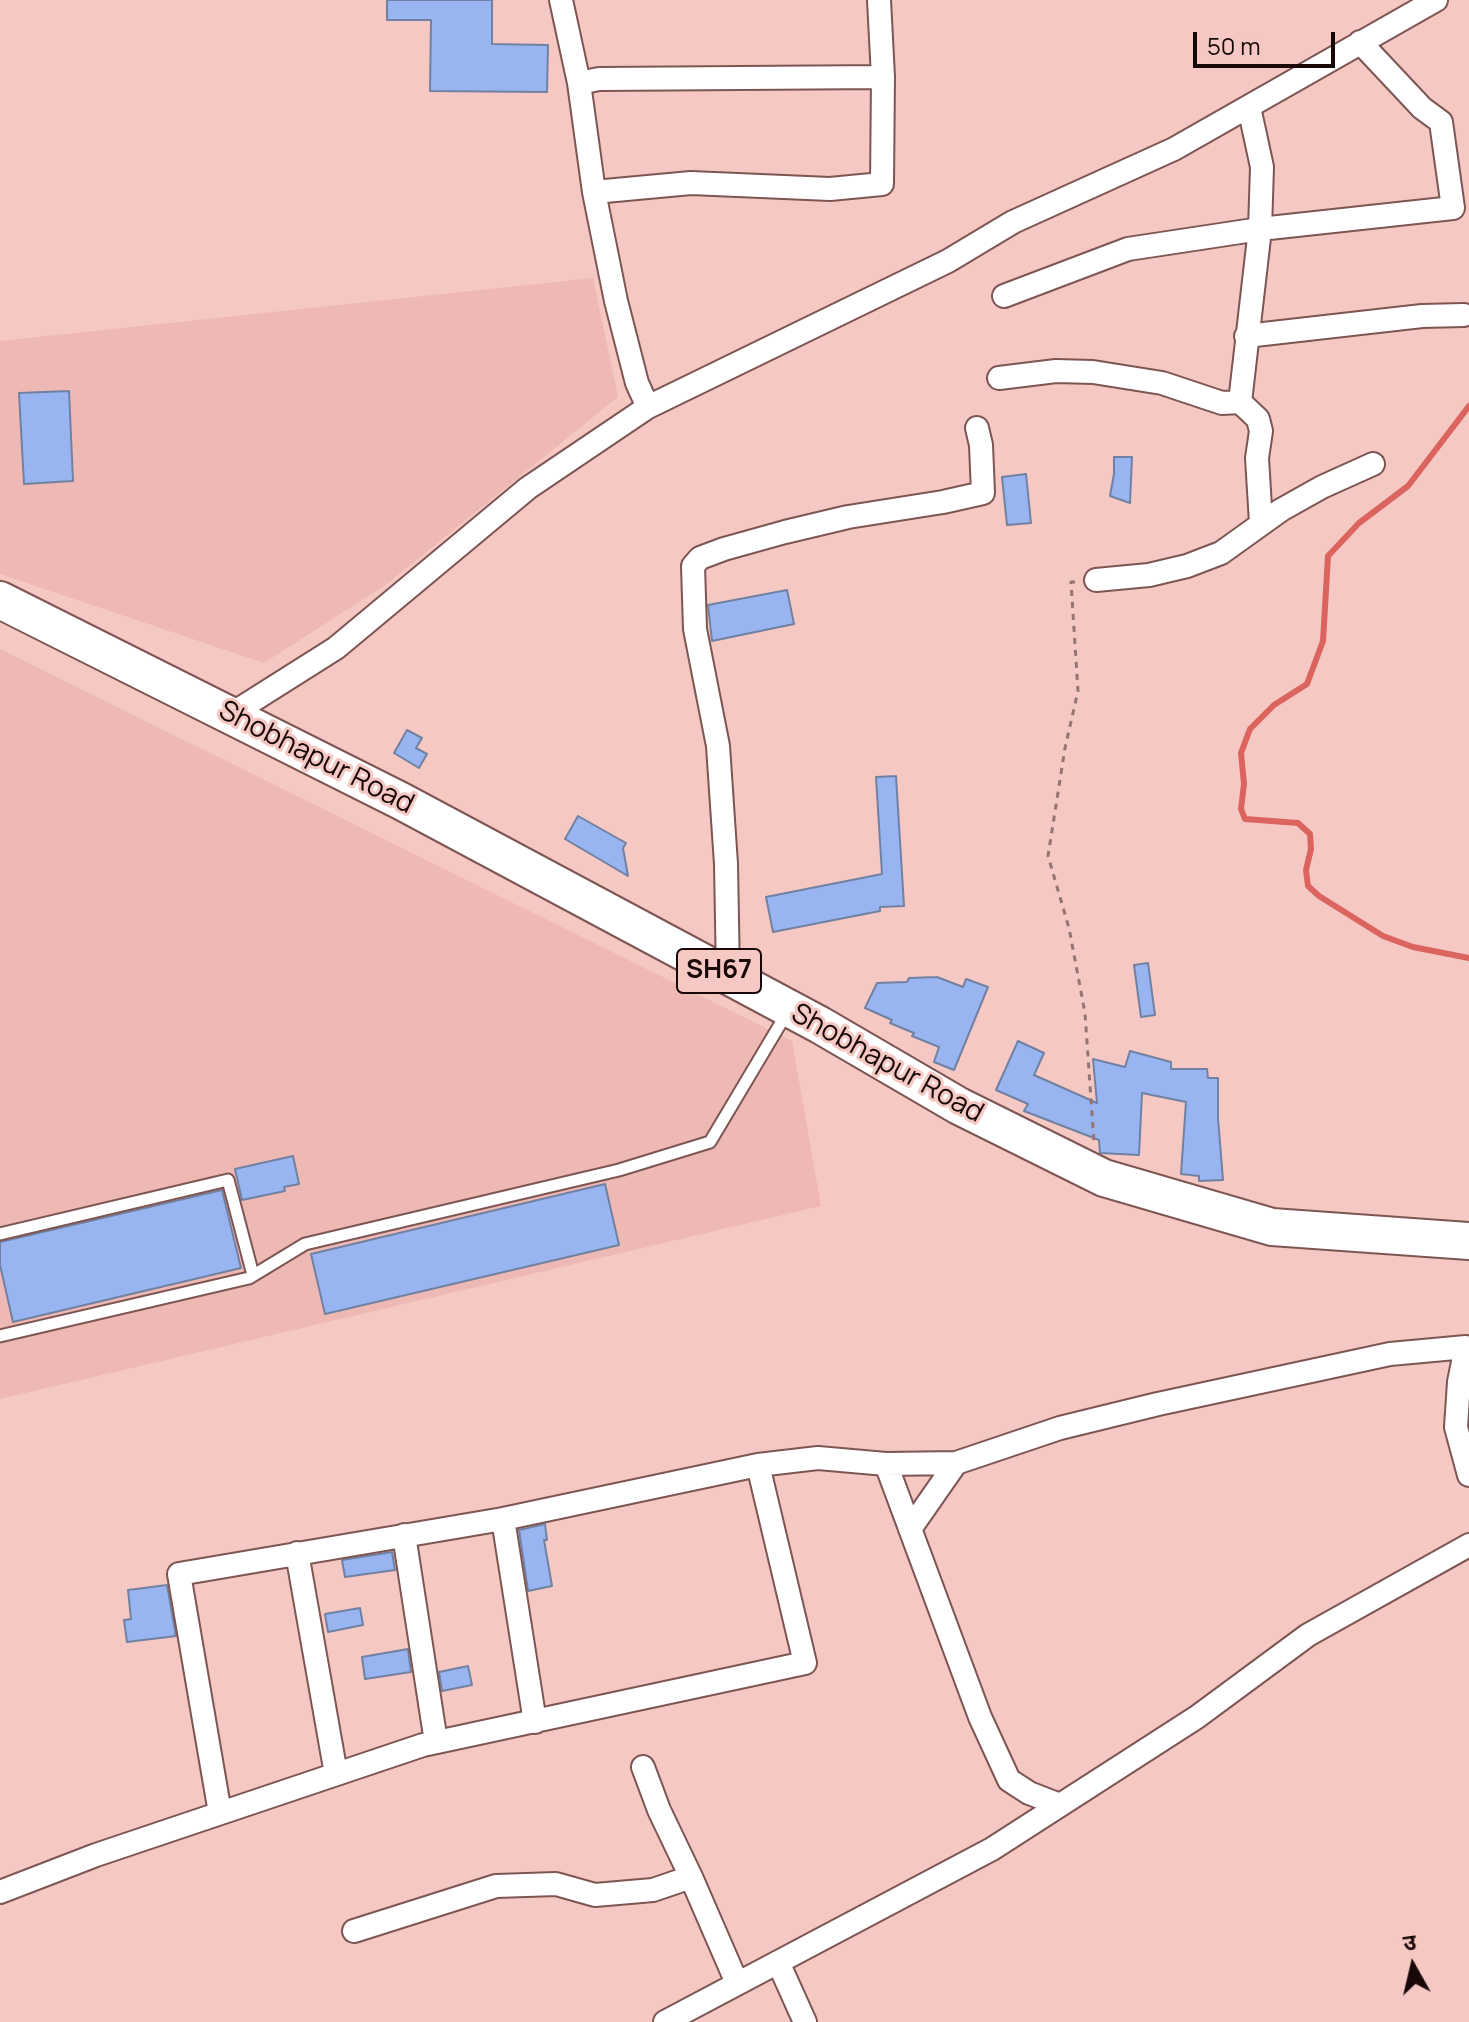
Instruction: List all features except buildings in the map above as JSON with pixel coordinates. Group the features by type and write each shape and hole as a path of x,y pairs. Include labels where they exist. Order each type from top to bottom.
{"main road":[{"name":"Shobhapur Road","path":"0,600 401,801 790,1009 959,1106 1096,1174 1272,1227 1469,1241"}],"street":[{"path":"561,0 579,83 594,192 619,314 637,383 648,407"},
{"path":"594,192 691,183 830,189 882,184 883,77 879,0"},
{"path":"230,715 336,648 528,488 648,407 948,261 1013,222 1174,149 1436,0"},
{"path":"1004,296 1128,249 1260,229 1453,208 1441,122 1422,108 1360,42"},
{"path":"579,83 599,79 883,77"},
{"path":"1240,402 1260,229 1262,167 1249,107"},
{"path":"1246,336 1422,316 1464,315"},
{"path":"999,378 1056,371 1093,372 1162,383 1222,403 1240,402 1258,419 1261,431 1257,458 1261,523"},
{"path":"728,976 726,864 718,746 695,629 693,566 700,558 724,549 785,532 848,517 983,493 981,445 977,428"},
{"path":"1096,580 1149,575 1187,566 1221,553 1281,510 1373,464"},
{"path":"220,1813 179,1574 503,1519 758,1465 818,1458 886,1464 956,1463 1060,1428 1158,1404 1390,1354 1466,1347 1459,1382 1456,1427 1469,1475"},
{"path":"910,1529 956,1463"},
{"path":"886,1464 980,1717 1009,1780 1029,1793 1060,1805"},
{"path":"0,1892 96,1855 423,1745 805,1663 758,1465"},
{"path":"503,1519 535,1722"},
{"path":"404,1535 436,1742"},
{"path":"665,2022 992,1849 1197,1717 1308,1635 1469,1545"},
{"path":"297,1553 336,1774"},
{"path":"643,1767 659,1810 737,1983"},
{"path":"354,1931 496,1886 556,1884 595,1895 653,1890 691,1877"},
{"path":"778,1962 805,2022"}],"lane":[{"path":"0,1336 233,1282 253,1275 305,1244 619,1170 710,1142 790,1009"},
{"path":"0,1234 228,1180 253,1275"}],"path":[{"path":"1096,580 1071,582 1078,691 1065,748 1048,856 1069,928 1085,1013 1096,1174"}],"shaded area":[{"path":"593,278 618,397 387,584 264,663 0,574 0,341"},
{"path":"0,649 792,1041 821,1206 0,1399"}],"waterway":[{"path":"1469,406 1408,486 1359,523 1328,556 1323,641 1307,684 1274,705 1250,729 1241,753 1244,784 1241,809 1245,819 1298,823 1310,834 1311,849 1306,870 1308,886 1319,896 1383,936 1413,947 1469,958"}]}
